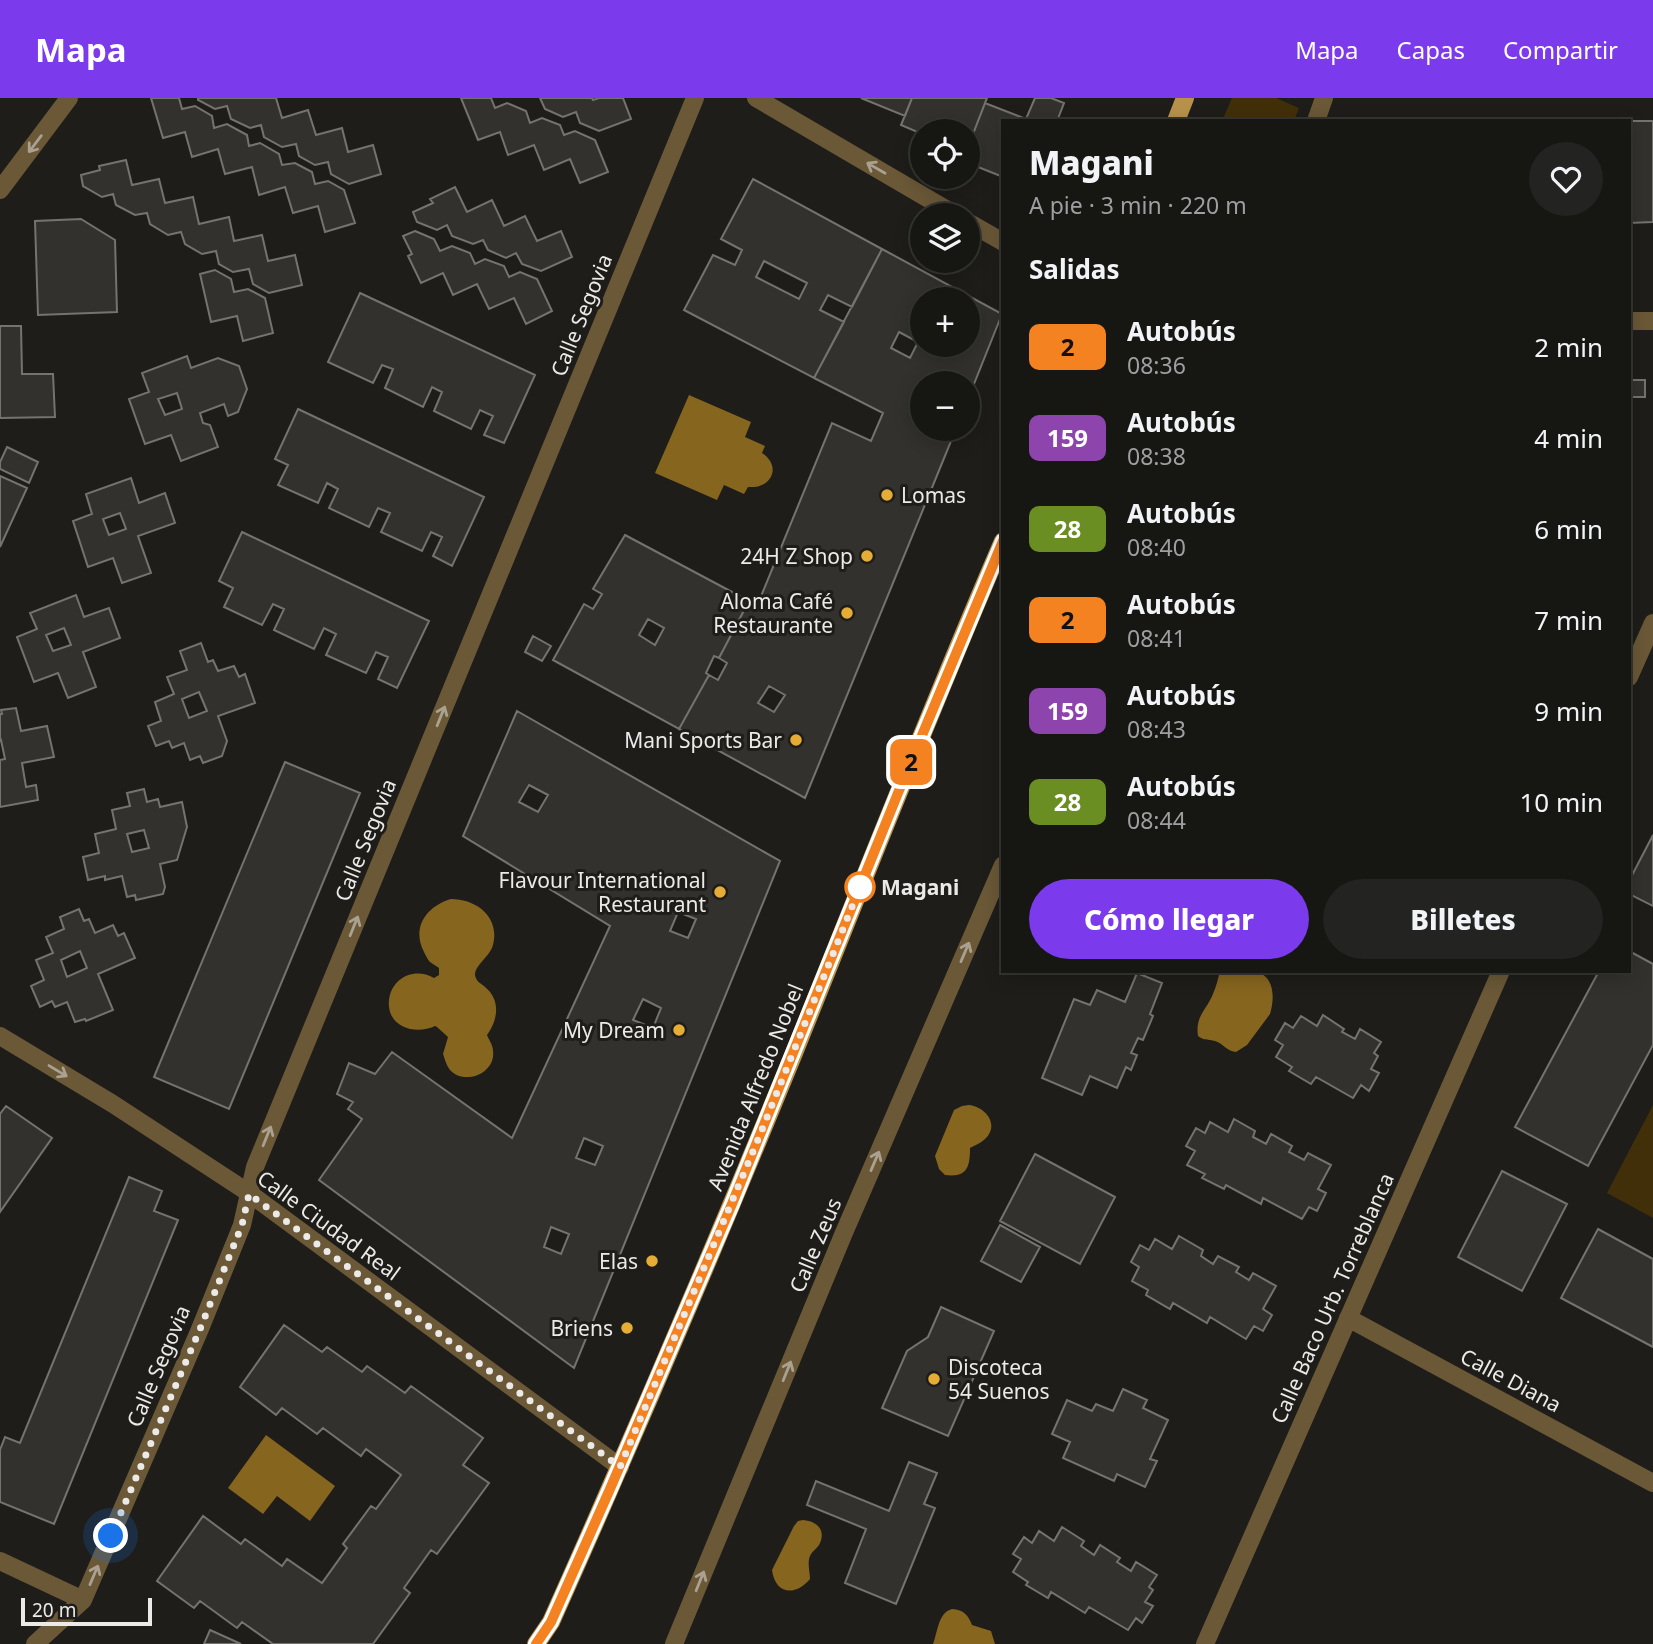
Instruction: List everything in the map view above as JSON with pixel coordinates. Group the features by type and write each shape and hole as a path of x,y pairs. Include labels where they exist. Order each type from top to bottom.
{"main road":[{"path":"1177,119 1185,98"},
{"name":"Avenida Alfredo Nobel","path":"536,1644 551,1622 620,1467 744,1174 1001,546"}],"street":[{"path":"0,190 69,98"},
{"name":"Calle Segovia","path":"34,1644 83,1600 200,1329 242,1225 254,1167 695,98"},
{"path":"756,98 935,203"},
{"path":"1316,119 1324,98"},
{"path":"980,229 1001,241"},
{"path":"1631,320 1653,321"},
{"path":"1631,672 1653,623"},
{"name":"Calle Zeus","path":"674,1644 843,1234 1001,870"},
{"name":"Calle Baco Urb. Torreblanca","path":"1205,1644 1500,973"},
{"name":"Calle Ciudad Real","path":"0,1036 113,1104 249,1194 620,1467"},
{"name":"Calle Diana","path":"1348,1318 1653,1483"},
{"path":"0,1561 83,1600"}],"shaded area":[{"path":"1232,98 1276,98 1299,108 1295,119 1223,119"},
{"path":"689,395 751,422 745,437 765,446 762,453 772,464 773,470 768,481 756,487 748,487 744,494 724,485 717,500 655,473"},
{"path":"451,899 478,907 491,920 494,928 492,948 475,975 490,992 496,1004 494,1023 487,1035 493,1059 485,1071 471,1077 456,1075 450,1070 443,1054 448,1037 437,1027 410,1029 397,1022 389,1009 391,992 400,980 412,974 434,978 439,975 439,968 429,961 424,952 419,934 428,912"},
{"path":"1219,973 1262,974 1269,982 1272,992 1270,1014 1247,1045 1236,1052 1218,1042 1198,1036 1200,1018 1213,994"},
{"path":"969,1105 981,1109 989,1118 989,1134 970,1148 968,1165 963,1173 945,1175 939,1169 935,1156 954,1110"},
{"path":"1653,1105 1653,1218 1607,1193"},
{"path":"266,1435 335,1486 310,1521 277,1496 263,1514 228,1488"},
{"path":"803,1520 819,1527 822,1538 809,1559 810,1579 798,1589 786,1590 777,1584 772,1570 794,1526"},
{"path":"952,1609 965,1614 972,1625 991,1631 995,1644 933,1644 941,1618"}],"building":[{"path":"151,98 179,98 182,109 195,106 212,116 214,128 227,124 247,135 249,146 260,143 279,154 282,165 295,163 312,172 315,184 328,181 344,190 355,223 325,232 318,206 293,213 285,187 259,195 252,167 225,174 218,149 192,157 185,132 163,138"},
{"path":"198,98 276,98 282,118 308,110 316,135 342,128 348,152 373,145 381,174 349,184 331,174 328,162 315,165 299,156 296,144 282,147 264,137 261,125 250,128 231,119 227,106 215,109"},
{"path":"461,98 491,98 495,108 507,103 526,111 530,123 542,118 560,125 564,135 575,131 595,140 608,172 580,183 570,159 544,170 534,145 508,155 500,132 478,140"},
{"path":"540,98 623,98 631,119 599,131 580,123 576,112 563,117 545,109"},
{"path":"861,98 912,98 905,116"},
{"path":"912,98 987,98 979,119 910,119 910,129 901,125"},
{"path":"1035,98 1051,98 1064,103 1058,119 1026,119"},
{"path":"985,103 1026,119 1001,119 1001,176 980,168 979,119"},
{"path":"1631,121 1653,121 1653,222 1631,223"},
{"path":"126,160 132,185 159,179 165,203 193,197 199,224 229,217 234,241 262,235 268,261 295,255 302,285 269,293 253,284 249,269 233,272 219,264 216,251 202,254 185,244 181,232 168,235 150,224 147,213 135,215 116,205 113,194 102,197 83,186 81,175 100,170 99,166"},
{"path":"753,179 882,249 852,307 828,295 820,310 844,322 814,378 684,310 713,255 735,265 742,250 721,239","holes":["764,261 807,283 799,299 756,277"]},
{"path":"455,187 467,212 492,200 504,226 525,216 537,241 561,231 572,257 541,271 522,264 516,253 506,258 488,250 483,240 473,244 452,236 447,225 437,230 417,222 413,212 433,203 430,199"},
{"path":"81,219 115,240 117,312 38,315 35,221"},
{"path":"415,231 434,239 440,251 452,246 470,253 475,264 485,259 504,266 509,277 520,272 537,279 552,311 526,324 514,298 489,309 477,284 453,295 443,273 421,283 408,256 412,254 403,236"},
{"path":"882,249 910,264 910,273 926,273 952,287 910,287 910,338 899,332 891,348 910,358 980,357 980,302 1001,313 1001,316 979,371 910,371 910,441 951,441 805,798 679,729 709,675 718,680 727,663 719,658 749,601 757,606 832,423 871,441 883,413 814,378","holes":["769,686 785,695 774,712 758,703"]},
{"path":"215,270 231,279 234,292 248,289 265,298 273,333 243,341 237,316 211,322 200,274"},
{"path":"360,293 535,375 504,443 484,435 493,416 480,410 471,429 434,411 442,392 432,387 423,407 385,388 393,369 382,365 373,383 328,362"},
{"path":"0,326 21,326 22,374 53,374 55,417 0,418"},
{"path":"187,356 191,368 218,358 239,366 247,389 238,412 228,416 224,404 200,413 203,423 210,425 218,447 181,461 171,435 145,444 129,399 149,392 142,373","holes":["177,393 182,409 165,415 158,399"]},
{"path":"1631,380 1645,380 1645,397 1631,397"},
{"path":"298,409 484,497 452,566 433,556 442,537 431,532 422,551 381,532 390,513 378,508 369,527 329,508 338,489 327,483 318,503 278,485 288,465 275,459"},
{"path":"7,447 38,462 29,483 0,469 0,462"},
{"path":"0,476 27,488 0,547"},
{"path":"131,478 139,503 165,493 175,523 138,536 151,573 122,583 113,558 88,567 73,521 92,514 86,494","holes":["120,513 126,529 109,535 103,519"]},
{"path":"242,532 429,621 397,688 378,679 388,657 376,652 366,673 326,655 336,634 324,628 314,649 274,630 284,609 273,604 262,625 224,607 233,588 219,581"},
{"path":"625,535 749,601 719,658 714,656 706,673 709,675 679,729 553,660 584,604 593,609 602,594 593,589","holes":["648,619 664,628 655,645 639,635"]},
{"path":"76,595 84,617 109,608 120,638 83,652 96,687 68,698 58,673 34,682 17,637 37,629 30,613","holes":["64,628 71,645 53,651 46,635"]},
{"path":"533,636 551,646 542,661 525,652"},
{"path":"201,643 208,662 213,660 218,671 234,666 239,677 245,674 255,703 218,716 227,741 222,756 203,763 200,756 190,760 184,743 172,748 169,741 156,746 148,726 161,721 155,702 174,694 167,677 187,670 180,651","holes":["199,692 207,711 189,718 182,699"]},
{"path":"16,708 21,731 47,726 54,757 22,763 26,787 36,785 38,800 0,807 0,760 5,759 0,741 0,714 1,710"},
{"path":"517,711 780,861 574,1368 319,1180 362,1119 348,1109 353,1102 337,1094 349,1063 375,1074 392,1052 512,1138 610,926 463,836","holes":["529,785 548,795 538,812 519,802","678,912 696,919 688,938 670,931","643,999 661,1008 653,1028 633,1020","584,1138 603,1146 595,1165 576,1158","551,1227 569,1234 561,1254 544,1247"]},
{"path":"285,762 360,793 229,1109 154,1077"},
{"path":"144,789 147,802 158,799 160,807 182,802 187,827 177,860 160,864 165,887 163,894 136,900 135,895 127,897 122,876 88,880 83,857 99,853 95,834 116,829 112,810 130,806 127,793","holes":["144,830 149,848 132,852 127,834"]},
{"path":"1653,835 1653,906 1631,895 1631,877"},
{"path":"79,909 84,921 89,919 95,933 113,925 118,936 124,933 135,958 98,974 113,1010 86,1021 75,1022 67,1002 55,1007 52,1001 40,1007 31,986 44,980 36,960 53,953 46,937 64,929 60,917","holes":["80,951 87,968 67,977 61,960"]},
{"path":"1631,952 1653,964 1653,1045 1588,1166 1515,1127 1598,973 1631,973"},
{"path":"1137,973 1162,983 1143,1040 1138,1038 1131,1053 1137,1055 1131,1070 1126,1067 1117,1088 1090,1076 1082,1095 1042,1078 1074,999 1090,1005 1097,990 1125,1002"},
{"path":"1323,1015 1344,1029 1342,1032 1355,1039 1360,1029 1381,1042 1374,1053 1378,1056 1371,1069 1379,1073 1369,1091 1361,1085 1353,1098 1316,1077 1311,1084 1289,1071 1292,1067 1276,1057 1283,1045 1275,1040 1285,1023 1293,1028 1301,1016 1317,1026"},
{"path":"6,1106 52,1138 0,1212 0,1114"},
{"path":"1234,1119 1255,1131 1253,1137 1266,1144 1271,1134 1292,1146 1289,1152 1304,1160 1308,1153 1331,1165 1318,1189 1326,1193 1317,1211 1309,1207 1302,1219 1263,1198 1261,1204 1226,1185 1224,1189 1202,1178 1205,1174 1187,1165 1195,1151 1186,1146 1196,1128 1205,1133 1210,1122 1228,1132"},
{"path":"1035,1154 1115,1197 1080,1264 1000,1221"},
{"path":"1502,1171 1567,1204 1522,1291 1458,1257"},
{"path":"129,1177 162,1191 154,1211 178,1220 54,1524 0,1502 0,1450 5,1437 20,1443"},
{"path":"1000,1225 1040,1247 1021,1282 981,1261"},
{"path":"1598,1229 1653,1259 1653,1347 1561,1298"},
{"path":"1179,1236 1203,1250 1201,1256 1213,1264 1218,1256 1239,1267 1236,1272 1249,1280 1253,1273 1276,1286 1263,1309 1272,1315 1263,1331 1254,1326 1246,1339 1210,1317 1207,1323 1173,1303 1170,1309 1146,1295 1148,1290 1132,1281 1139,1267 1131,1262 1140,1245 1149,1250 1155,1239 1172,1249"},
{"name":"Discoteca 54 Suenos","path":"941,1307 994,1331 948,1436 882,1408 907,1351 928,1337"},
{"path":"284,1325 322,1352 327,1347 362,1372 367,1366 405,1393 411,1386 483,1438 463,1465 489,1483 437,1554 431,1550 404,1588 410,1593 373,1644 273,1644 242,1622 237,1628 200,1601 194,1608 157,1581 203,1516 241,1544 245,1539 282,1566 287,1559 322,1583 347,1548 343,1544 371,1506 376,1509 401,1475 366,1449 361,1456 323,1428 317,1434 282,1408 276,1415 240,1387"},
{"path":"1123,1389 1147,1400 1143,1408 1168,1420 1150,1459 1157,1461 1145,1487 1117,1474 1114,1481 1063,1458 1070,1442 1052,1434 1067,1400 1092,1411 1096,1404 1113,1411"},
{"path":"909,1462 937,1473 924,1504 935,1508 896,1604 845,1583 866,1529 807,1505 816,1481 889,1511"},
{"path":"1062,1527 1084,1541 1081,1546 1094,1555 1100,1545 1120,1558 1117,1562 1131,1571 1136,1562 1157,1575 1149,1587 1153,1590 1145,1602 1153,1606 1142,1623 1136,1618 1128,1630 1089,1607 1085,1613 1051,1592 1048,1598 1026,1585 1028,1582 1013,1572 1021,1559 1013,1554 1024,1537 1032,1543 1039,1531 1054,1541"},
{"path":"210,1630 241,1644 204,1644"}],"bus line":[{"name":"2","path":"536,1644 551,1622 732,1204 1001,546"}],"place":[{"name":"Lomas","path":"887,495"},
{"name":"24H Z Shop","path":"867,556"},
{"name":"Aloma Café Restaurante","path":"847,613"},
{"name":"Mani Sports Bar","path":"796,740"},
{"name":"Magani","path":"860,887"},
{"name":"Flavour International Restaurant","path":"720,892"},
{"name":"My Dream","path":"679,1030"},
{"name":"Elas","path":"652,1261"},
{"name":"Briens","path":"627,1328"},
{"name":"Discoteca 54 Suenos","path":"934,1379"}],"route":[{"path":"111,1536 242,1225 249,1194 620,1467 794,1053 860,887"}]}
